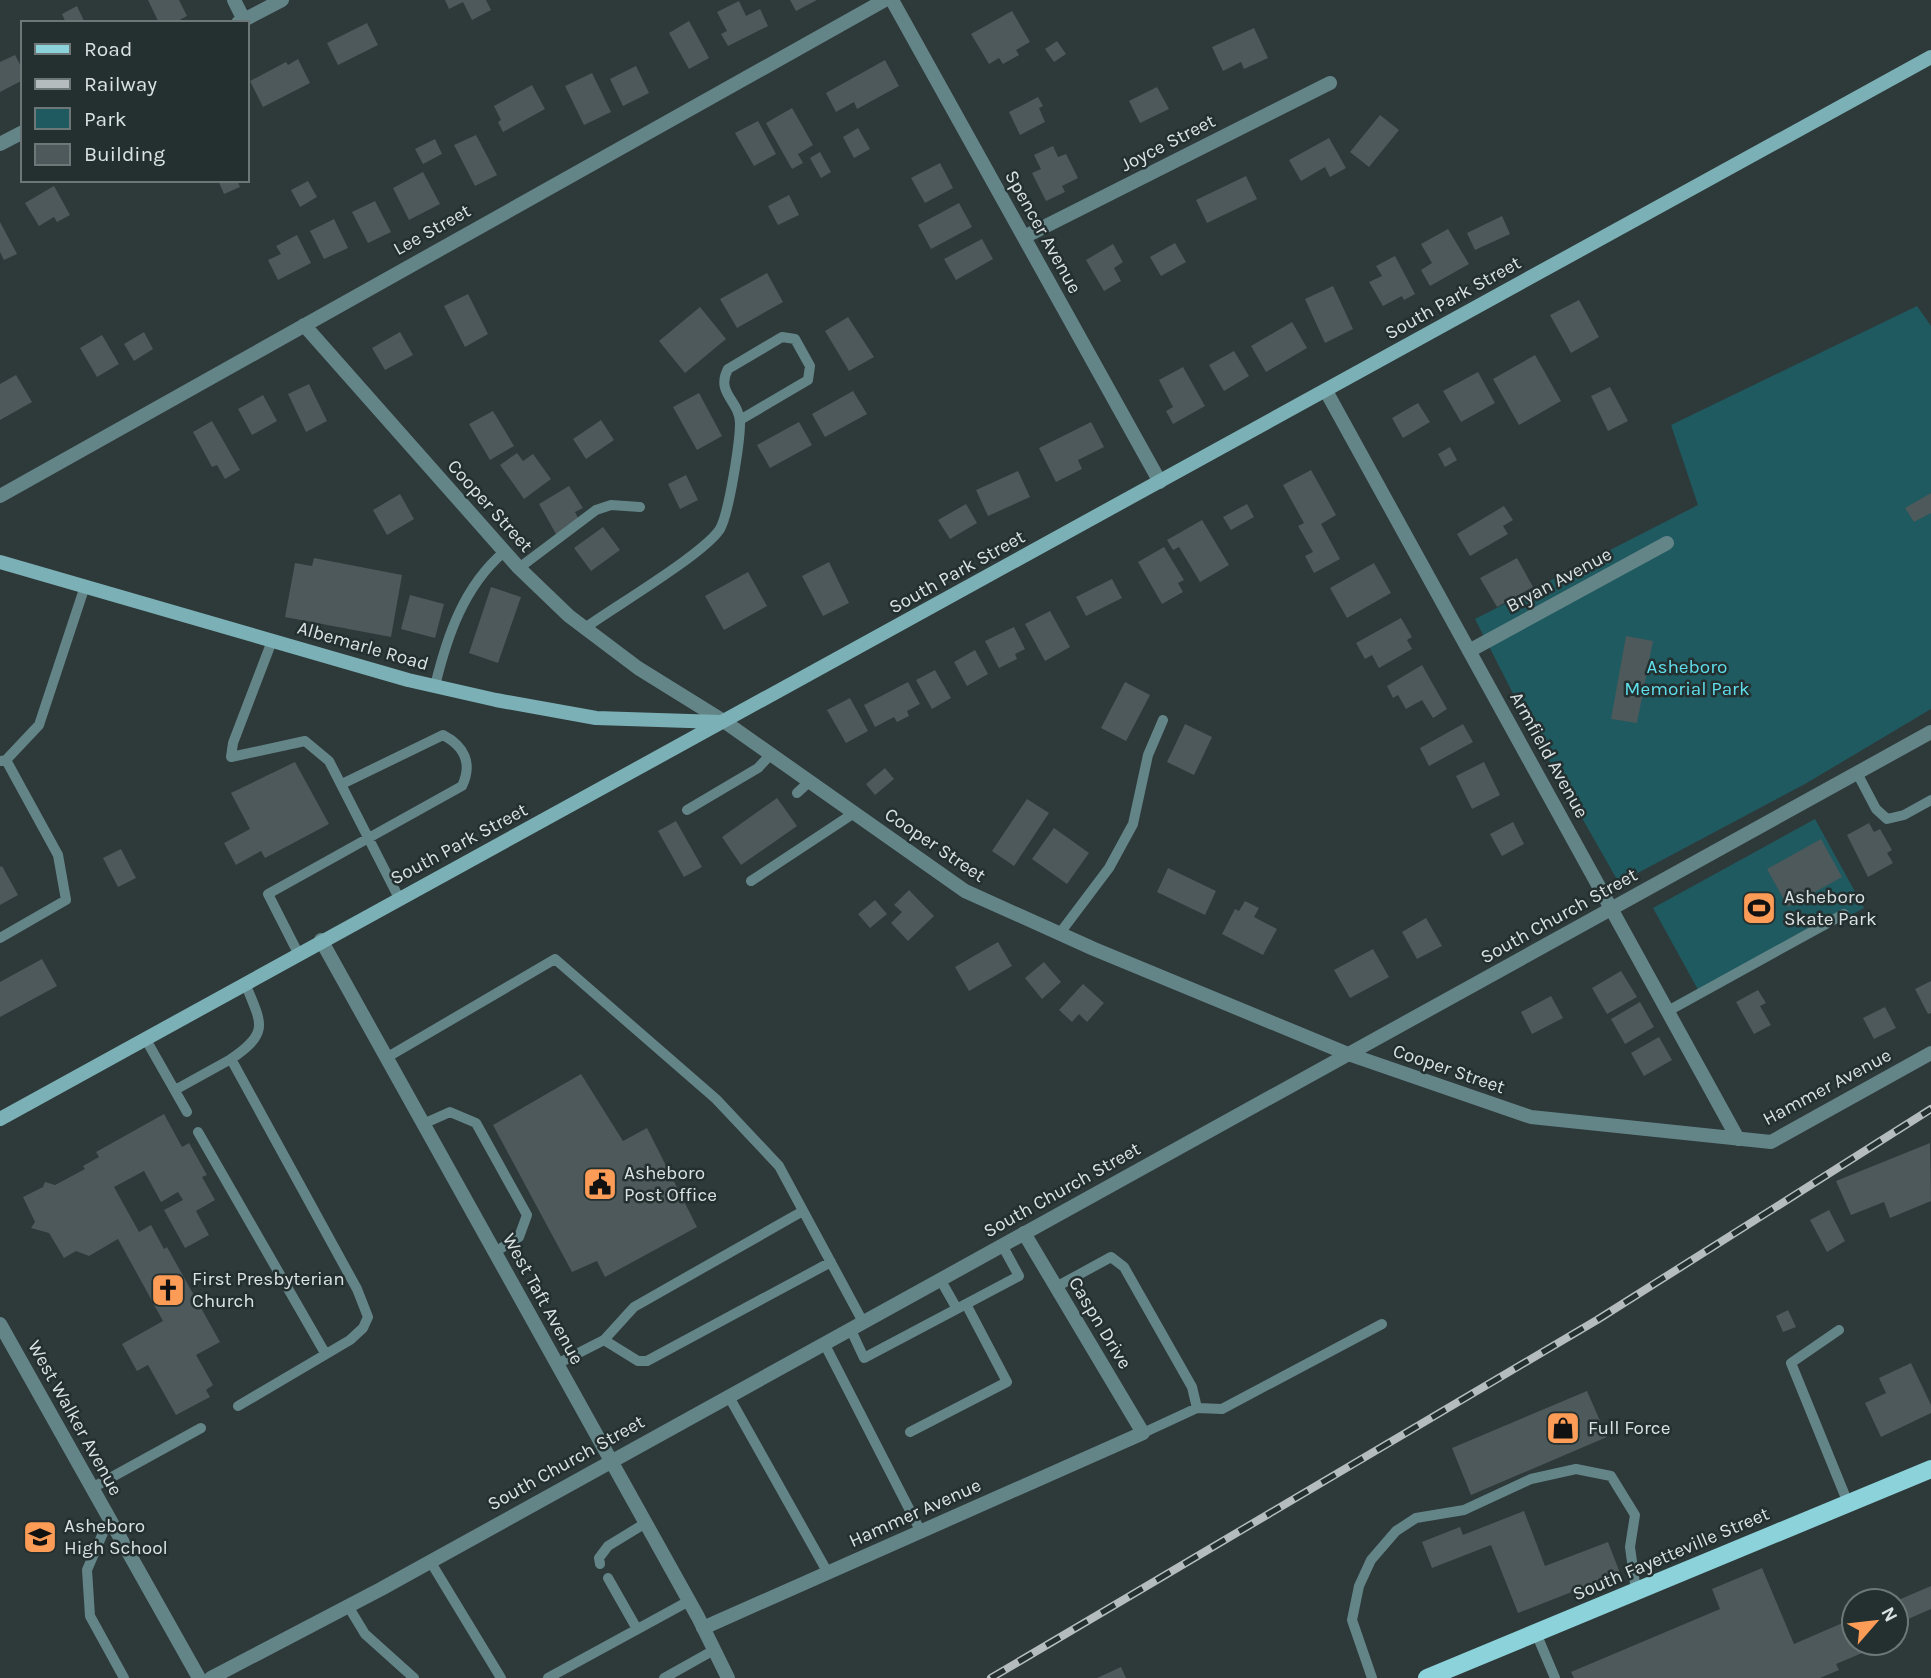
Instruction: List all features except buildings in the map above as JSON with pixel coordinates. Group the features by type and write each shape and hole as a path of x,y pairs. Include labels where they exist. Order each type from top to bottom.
{"main road":[{"name":"South Park Street","path":"0,1119 321,940 725,722 1931,57"},
{"name":"Albemarle Road","path":"0,562 435,686 596,718 725,722"},
{"name":"South Fayetteville Street","path":"1427,1678 1931,1469"}],"street":[{"path":"233,0 241,21 282,0"},
{"name":"Lee Street","path":"0,496 885,0"},
{"name":"Spencer Avenue","path":"892,0 1160,482"},
{"name":"Joyce Street","path":"1024,237 1330,83"},
{"path":"0,144 21,133"},
{"name":"Cooper Street","path":"304,325 504,552 585,628 638,668 772,753 964,891 1349,1054 1531,1117 1738,1139"},
{"name":"Armfield Avenue","path":"1326,391 1738,1139"},
{"name":"Bryan Avenue","path":"1469,651 1667,543"},
{"name":"South Church Street","path":"211,1678 430,1561 1931,732"},
{"name":"West Taft Avenue","path":"321,940 704,1628 728,1678"},
{"name":"Hammer Avenue","path":"1738,1139 1771,1142 1931,1053"},
{"name":"Caspn Drive","path":"1024,1233 1143,1433"},
{"name":"West Walker Avenue","path":"0,1324 199,1678"},
{"name":"Hammer Avenue","path":"704,1628 1143,1433"}],"lane":[{"path":"585,628 696,551 719,530 726,516 740,420 722,387 728,369 782,337 795,339 810,366 808,380 740,420"},
{"path":"519,568 596,510 611,505 640,507"},
{"path":"435,686 448,633 486,567 504,552"},
{"path":"0,938 66,900 58,855 3,760 39,725 85,586"},
{"path":"272,641 233,743 231,757 280,744 304,741 329,761 399,898"},
{"path":"1060,933 1109,868 1133,824 1148,755 1163,720"},
{"path":"298,953 268,894 462,786 467,775 467,758 458,743 443,735 342,784"},
{"path":"687,810 758,768 772,753"},
{"path":"1857,773 1876,809 1887,819 1904,815 1931,800"},
{"path":"797,793 810,781"},
{"path":"751,881 854,813"},
{"path":"1668,1011 1844,914"},
{"path":"386,1058 555,958 716,1099 779,1166 831,1262 856,1325 864,1358 1019,1276 1002,1245"},
{"path":"175,1090 231,1059 258,1037 262,1026 245,983"},
{"path":"145,1038 187,1112"},
{"path":"231,1059 357,1289 368,1317 363,1328 350,1340 238,1406"},
{"path":"423,1124 450,1112 476,1123 527,1215 519,1237 495,1252"},
{"path":"198,1132 325,1353"},
{"path":"557,1364 604,1339 634,1307 803,1211"},
{"path":"1056,1287 1111,1257 1124,1267 1192,1387 1197,1408"},
{"path":"604,1339 638,1362 647,1361 831,1262"},
{"path":"909,1432 1007,1382 961,1306 940,1279"},
{"path":"1143,1433 1197,1408 1222,1409 1382,1324"},
{"path":"1839,1330 1791,1363 1849,1503"},
{"path":"824,1343 921,1531"},
{"path":"728,1395 828,1573"},
{"path":"92,1488 201,1428"},
{"path":"1372,1678 1352,1620 1359,1586 1371,1560 1396,1531 1416,1518 1464,1510 1531,1479 1576,1469 1611,1476 1635,1515 1630,1547 1636,1591"},
{"path":"109,1519 87,1570 90,1616 124,1678"},
{"path":"600,1564 599,1558 608,1546 644,1524"},
{"path":"430,1561 501,1678"},
{"path":"608,1578 638,1629"},
{"path":"548,1678 689,1601"},
{"path":"348,1606 365,1634 414,1678"},
{"path":"1535,1633 1553,1677"},
{"path":"664,1678 714,1650"}],"green space":[{"name":"Asheboro Memorial Park","path":"1917,306 1931,326 1931,709 1805,784 1619,883 1529,725 1475,619 1698,505 1671,425"},
{"name":"Asheboro Skate Park","path":"1815,819 1864,908 1702,997 1653,908"}],"railway":[{"path":"991,1678 1597,1320 1931,1109"}],"place":[{"name":"Asheboro Skate Park","path":"1759,908"},
{"name":"Asheboro Post Office","path":"600,1184"},
{"name":"First Presbyterian Church","path":"168,1290"},
{"name":"Full Force","path":"1563,1428"},
{"name":"Asheboro High School","path":"40,1537"}]}
